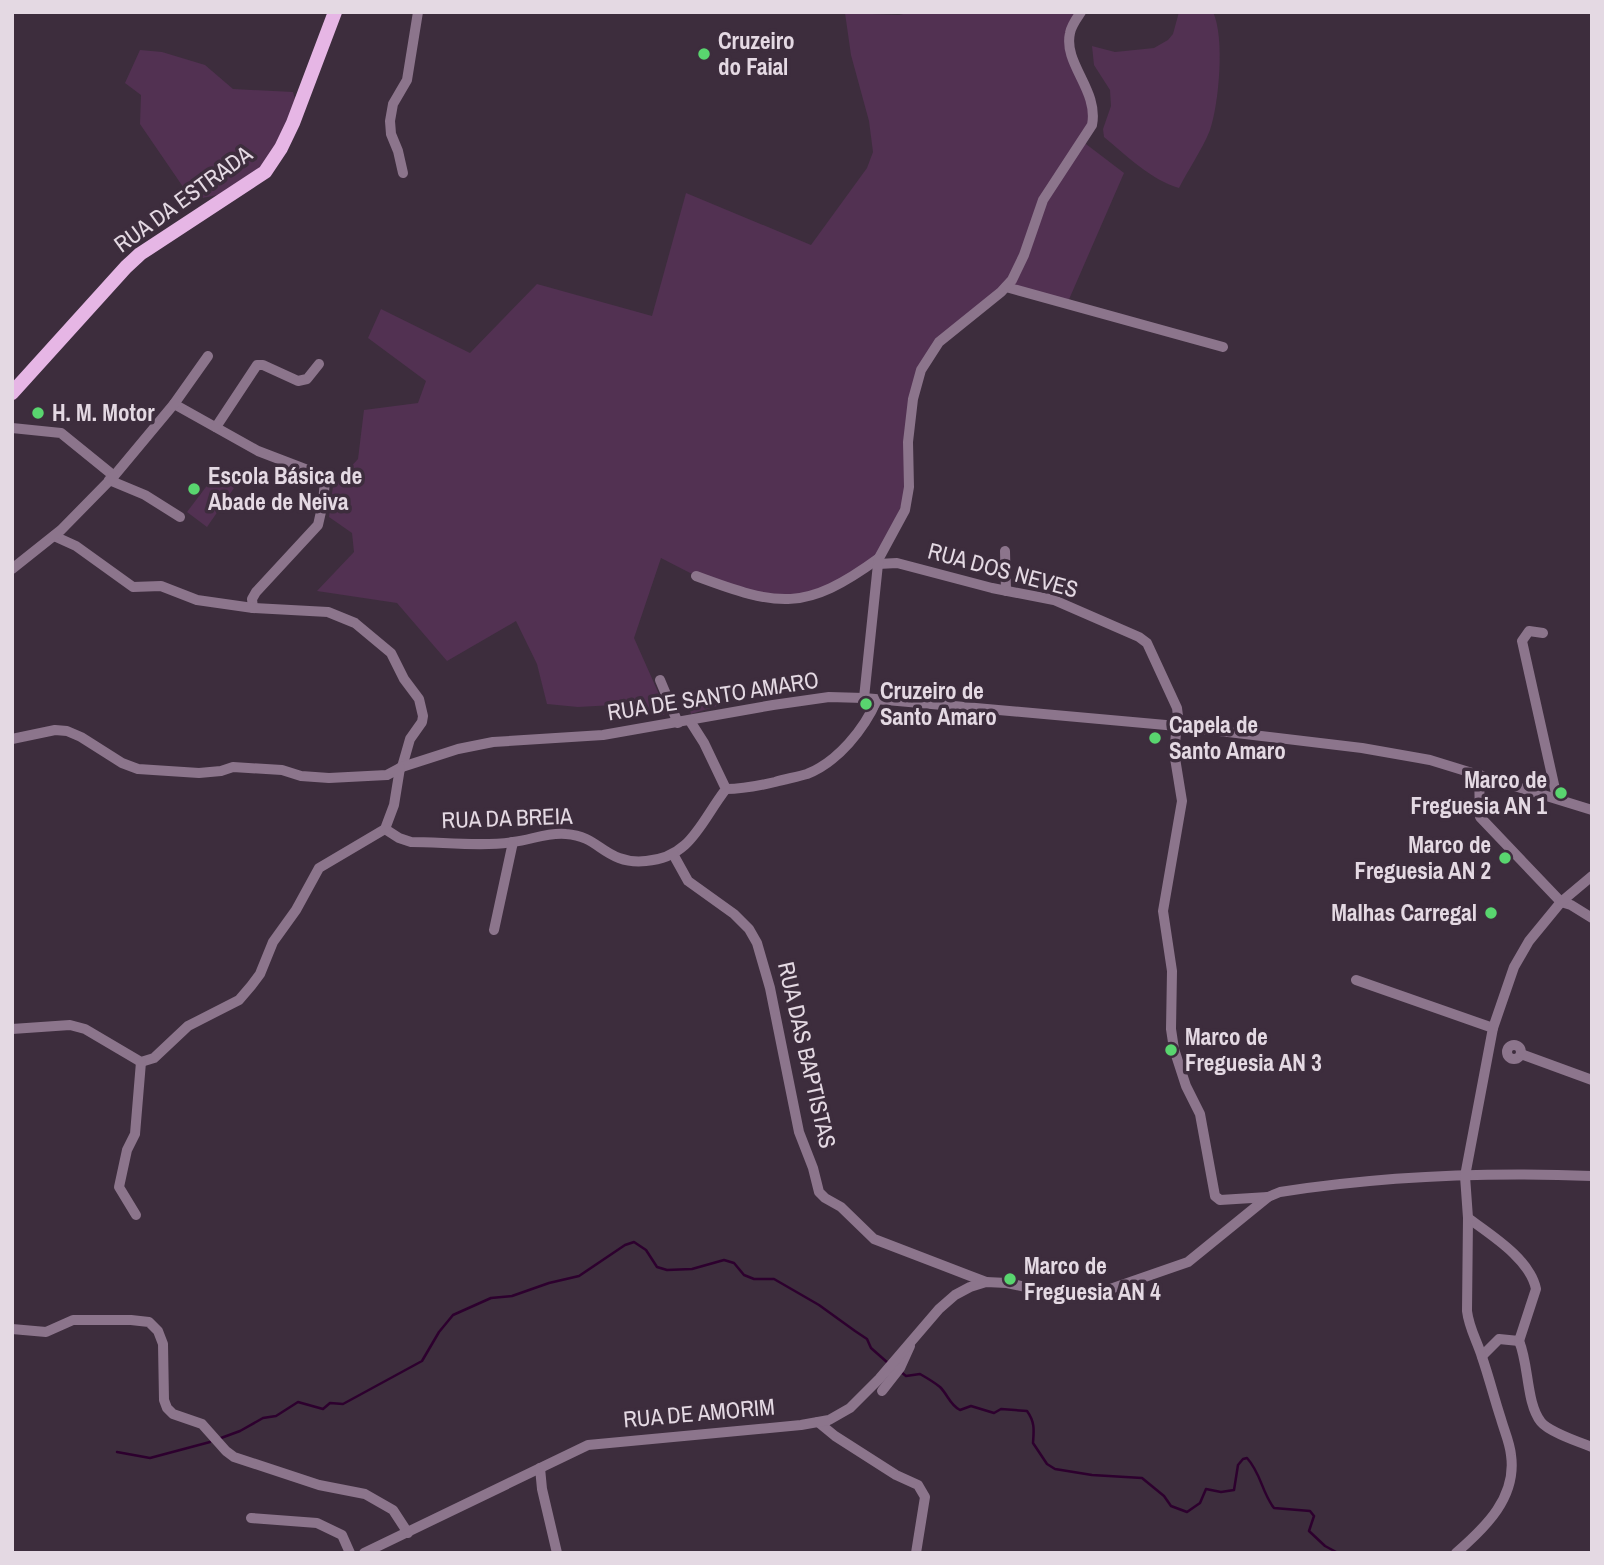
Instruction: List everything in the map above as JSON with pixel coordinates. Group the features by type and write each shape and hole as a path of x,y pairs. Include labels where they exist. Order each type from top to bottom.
{"main road":[{"name":"RUA DA ESTRADA","path":"12,393 111,282 140,254 265,172 293,123 335,12"}],"street":[{"path":"402,173 390,121 393,104 407,80 418,12"},
{"path":"857,732 862,715 859,698 879,561 905,510 909,487 908,442 913,399 921,370 939,342 1006,287 1024,255 1043,200 1092,125 1095,111 1070,53 1070,32 1080,12"},
{"path":"1006,287 1223,347"},
{"path":"12,569 54,536 111,478 174,404 208,356"},
{"path":"216,427 257,365 298,381 307,379 319,364"},
{"path":"174,404 258,451 318,474 325,480 318,525 256,592 252,599 253,608"},
{"path":"12,428 61,433 111,478 180,517"},
{"path":"12,1029 78,1027 141,1062 154,1058 188,1026 239,1000 260,974 273,942 296,910 319,868 385,829 394,805 410,739 423,716 419,699 404,679 391,653 355,623 343,617 328,612 253,608 197,600 161,586 133,587 76,546 54,536"},
{"path":"1005,551 1006,591"},
{"path":"696,576 762,599 791,600 818,594 845,583 879,561"},
{"name":"RUA DOS NEVES","path":"879,561 1054,600 1147,643 1177,708 1174,752 1182,801 1163,911 1172,971 1171,1029 1174,1049 1186,1086 1200,1114 1215,1196 1220,1200 1268,1197"},
{"path":"1543,633 1528,631 1522,640 1556,798"},
{"path":"660,680 678,723"},
{"name":"RUA DE SANTO AMARO","path":"12,739 55,730 67,731 122,763 138,769 199,773 233,767 256,768 329,778 387,775 458,749 493,742 603,735 795,701 829,697 859,698 1177,726 1362,748 1430,760 1592,810"},
{"path":"726,789 743,789 808,773 840,752 872,712 877,700"},
{"path":"690,721 726,789"},
{"path":"1479,774 1480,817 1561,902 1572,905 1592,919"},
{"path":"673,854 689,843 726,789"},
{"name":"RUA DA BREIA","path":"385,829 411,842 513,842 564,833 583,836 620,858 636,862 673,854"},
{"path":"494,929 513,842"},
{"name":"RUA DAS BAPTISTAS","path":"673,854 688,881 734,914 749,929 757,943 772,1000 799,1132 819,1192 841,1207 874,1240 986,1282"},
{"path":"1457,1553 1497,1512 1509,1489 1512,1471 1511,1453 1482,1356 1469,1326 1467,1311 1468,1218 1465,1176 1493,1028 1514,967 1529,941 1561,902 1592,876"},
{"path":"1356,980 1493,1028"},
{"path":"1521,1054 1592,1080"},
{"path":"136,1215 119,1187 137,1124 141,1062"},
{"path":"1268,1197 1280,1192 1311,1187 1495,1174 1592,1176"},
{"name":"RUA DE AMORIM","path":"365,1553 588,1445 830,1420 850,1408 879,1379 911,1340 955,1295 986,1282 1007,1283 1071,1297 1090,1296 1188,1262 1268,1197"},
{"path":"1468,1218 1514,1253 1534,1283 1536,1289 1519,1341 1525,1355 1534,1407 1542,1423 1592,1447"},
{"path":"12,1329 46,1332 73,1320 149,1322 158,1331 163,1344 164,1400 173,1414 201,1424 234,1457 318,1485 365,1494 383,1503 393,1510 408,1533"},
{"path":"1482,1356 1499,1339 1519,1341"},
{"path":"882,1391 909,1353 911,1340"},
{"path":"818,1422 896,1475 918,1485 925,1497 916,1553"},
{"path":"540,1468 542,1489 558,1553"},
{"path":"251,1518 317,1523 342,1535 350,1553"}],"shaded area":[{"path":"911,12 1081,12 1070,32 1071,53 1095,111 1082,141 1124,173 1067,304 1006,287 939,342 913,399 909,487 879,558 844,583 791,600 696,576 661,558 634,638 666,710 664,715 649,716 643,709 631,704 578,707 547,704 537,664 516,621 447,661 397,603 317,591 354,552 352,533 329,517 333,486 358,459 364,410 418,403 426,381 368,338 381,309 470,353 537,284 652,316 686,193 811,245 867,168 873,152 869,121 851,55 845,13 899,15"},
{"path":"1179,12 1213,12 1220,53 1218,88 1210,130 1179,188 1149,173 1104,137 1103,129 1111,106 1110,90 1094,65 1092,46 1115,52 1154,48 1173,34"},
{"path":"140,50 162,52 205,65 233,89 293,92 297,107 278,152 233,192 192,200 140,124 141,95 125,83"},
{"path":"215,475 234,488 207,527 187,512"},
{"path":"723,688 727,703 691,714 686,698"}],"waterway":[{"path":"221,1438 263,1418 276,1416 298,1402 323,1409 330,1403 343,1404 422,1361 439,1332 453,1315 491,1298 512,1296 579,1276 625,1245 634,1242 646,1250 657,1267 667,1270 692,1269 724,1260 734,1263 744,1275 754,1279 774,1279 819,1305 867,1339 871,1348 888,1363"},
{"path":"901,1372 906,1376 920,1374 930,1380 940,1387 960,1410 971,1406 994,1413 1001,1409 1027,1411 1033,1426 1033,1443 1047,1464 1055,1469 1092,1475 1142,1478 1164,1496 1171,1506 1187,1512 1200,1503 1206,1489 1221,1492 1234,1490 1238,1465 1247,1458 1274,1508 1310,1511 1314,1516 1309,1531 1325,1546 1338,1553"},
{"path":"117,1452 150,1458 210,1442"}],"place":[{"name":"Cruzeiro do Faial","path":"704,54"},
{"name":"H. M. Motor","path":"38,413"},
{"name":"Escola Básica de Abade de Neiva","path":"194,489"},
{"name":"Cruzeiro de Santo Amaro","path":"866,704"},
{"name":"Capela de Santo Amaro","path":"1155,738"},
{"name":"Marco de Freguesia AN 1","path":"1561,793"},
{"name":"Marco de Freguesia AN 2","path":"1505,858"},
{"name":"Malhas Carregal","path":"1491,913"},
{"name":"Marco de Freguesia AN 3","path":"1171,1050"},
{"name":"Marco de Freguesia AN 4","path":"1010,1279"}]}
